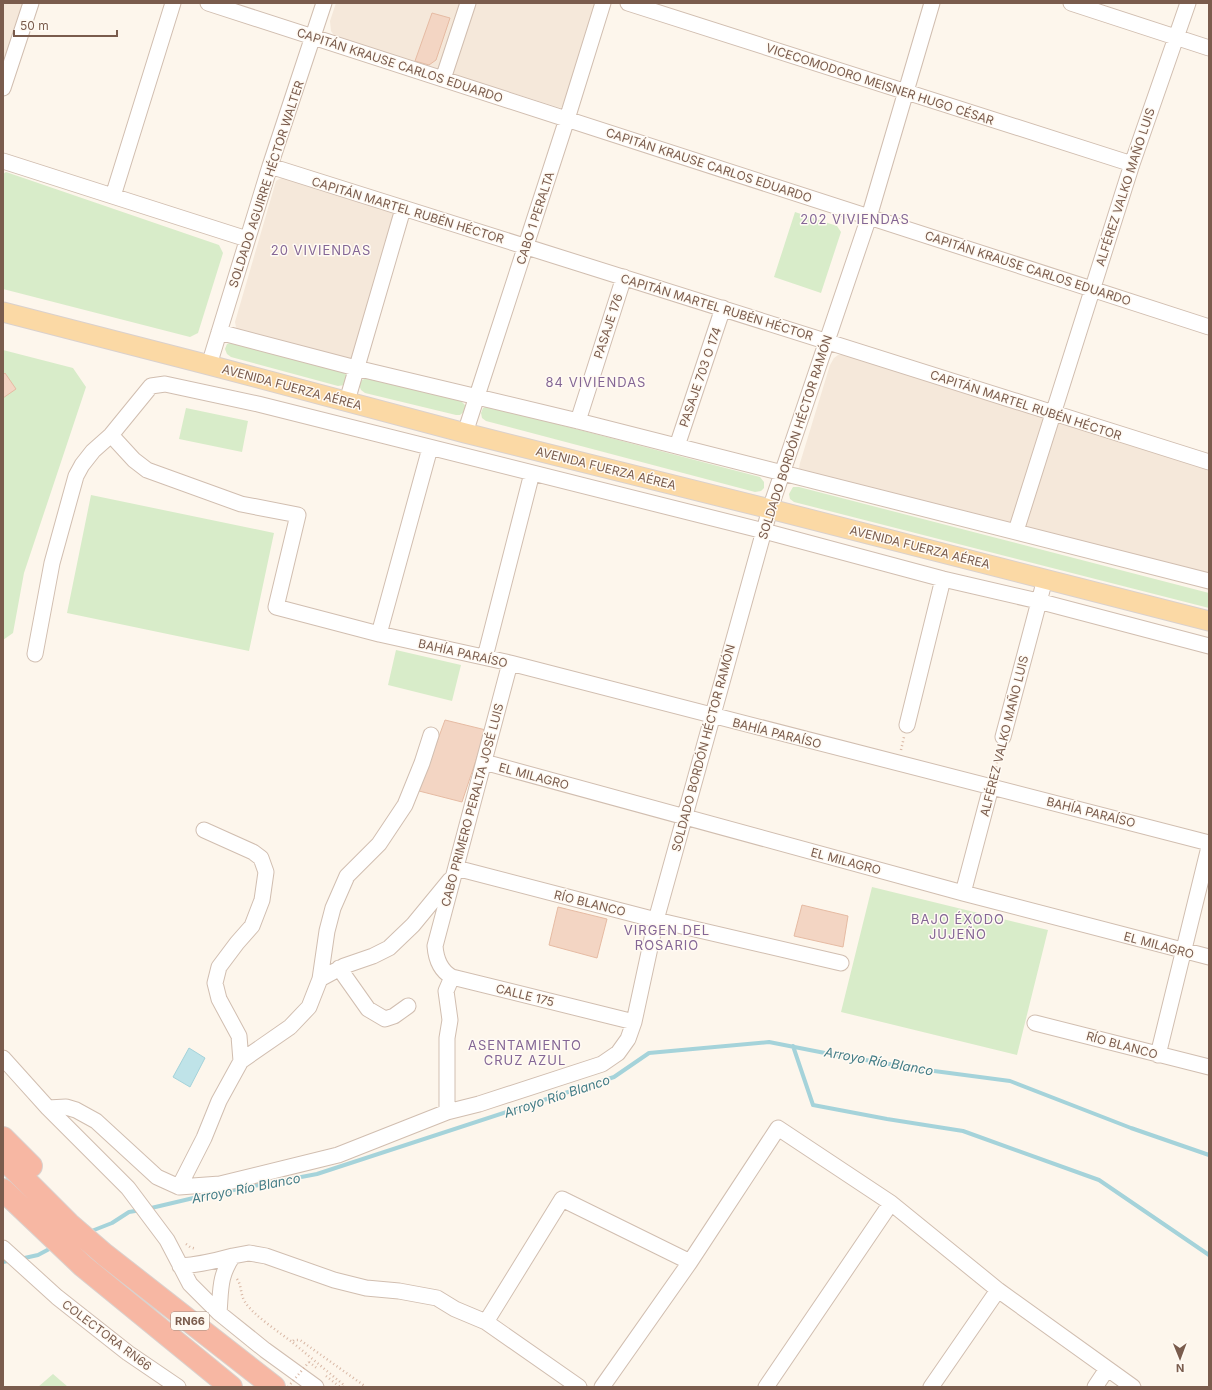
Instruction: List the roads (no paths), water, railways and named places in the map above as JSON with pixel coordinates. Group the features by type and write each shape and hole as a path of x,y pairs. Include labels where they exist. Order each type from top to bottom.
{"highway":[{"path":"3,1138 74,1219"},
{"name":"RN66","path":"3,1158 74,1219 102,1251 274,1387"},
{"name":"RN66","path":"3,1190 82,1266 231,1387"}],"main road":[{"name":"AVENIDA FUERZA AÉREA","path":"3,312 465,433 1209,621"}],"street":[{"path":"3,88 31,3"},
{"path":"113,196 173,3"},
{"name":"CAPITÁN KRAUSE CARLOS EDUARDO","path":"208,3 1209,327"},
{"name":"SOLDADO AGUIRRE HÉCTOR WALTER","path":"209,365 270,166 324,3"},
{"path":"443,79 468,3"},
{"name":"CABO 1 PERALTA","path":"465,433 603,3"},
{"name":"VICECOMODORO MEISNER HUGO CÉSAR","path":"628,3 1132,164"},
{"name":"SOLDADO BORDÓN HÉCTOR RAMÓN","path":"179,1187 220,1184 338,1155 447,1112 479,1104 602,1064 618,1053 628,1039 634,1022 656,920 770,509 869,217 932,3"},
{"path":"1071,3 1209,48"},
{"name":"ALFÉREZ VALKO MAÑO LUIS","path":"1016,531 1132,164 1188,3"},
{"path":"3,161 247,239"},
{"name":"CAPITÁN MARTEL RUBÉN HÉCTOR","path":"270,166 1209,462"},
{"path":"347,401 403,209"},
{"name":"PASAJE 176","path":"578,421 624,277"},
{"name":"PASAJE 703 O 174","path":"677,446 723,308"},
{"path":"220,332 356,368 578,421 1209,581"},
{"path":"35,654 52,563 76,476 82,465 93,451 111,435 151,386 165,384 258,404 764,531 943,579 1038,601 1209,646"},
{"name":"BAHÍA PARAÍSO","path":"111,435 134,460 147,470 241,504 298,515 276,607 379,634 510,663 897,764 1209,843"},
{"path":"379,634 430,448"},
{"path":"485,657 532,473"},
{"path":"907,725 943,579"},
{"name":"ALFÉREZ VALKO MAÑO LUIS","path":"1003,737 1045,579"},
{"name":"CABO PRIMERO PERALTA JOSÉ LUIS","path":"452,977 446,973 436,956 435,946 510,663"},
{"path":"48,1108 66,1107 76,1110 96,1121 157,1177 179,1187 204,1138 219,1101 241,1061 290,1027 309,1007 320,980 333,908 348,876 379,844 405,805 422,763 431,735"},
{"name":"EL MILAGRO","path":"484,762 963,893 1209,958"},
{"name":"ALFÉREZ VALKO MAÑO LUIS","path":"963,893 991,787"},
{"path":"204,830 254,852 261,858 266,872 262,900 252,926 219,967 215,983 219,999 239,1036 241,1061"},
{"path":"1158,1055 1209,847"},
{"path":"320,980 339,968 389,948 428,908 455,872"},
{"name":"RÍO BLANCO","path":"455,872 841,963"},
{"path":"339,968 368,1009 385,1018 394,1016 408,1006"},
{"path":"447,1112 447,1038 450,1020 446,991 452,977"},
{"name":"CALLE 175","path":"452,977 634,1022"},
{"name":"RÍO BLANCO","path":"1035,1023 1209,1067"},
{"path":"3,1058 48,1108 128,1188 167,1240 190,1284 219,1313 265,1350 316,1387"},
{"path":"602,1387 690,1262 778,1128 891,1203 998,1290 1133,1387"},
{"path":"486,1322 562,1199 690,1262"},
{"path":"766,1387 891,1203"},
{"name":"COLECTORA RN66","path":"3,1248 57,1297 128,1353 178,1387"},
{"path":"180,1266 206,1264 249,1253 266,1256 334,1280 366,1288 399,1291 437,1298 455,1309 486,1322 579,1387"},
{"path":"219,1313 222,1278 226,1266 233,1256"},
{"path":"931,1387 998,1290"},
{"path":"1095,1387 1107,1369"}],"water":[{"path":"189,1048 205,1058 190,1087 173,1077"}],"waterway":[{"name":"Arroyo Río Blanco","path":"147,1209 202,1196 317,1174 614,1077 649,1053 769,1042 919,1069 1010,1081 1131,1128 1209,1155"},
{"path":"793,1046 813,1105 963,1131 1099,1180 1209,1255"},
{"name":"Arroyo Río Blanco","path":"89,1232 112,1223 129,1212 141,1210"},
{"path":"20,1259 38,1255 53,1247"},
{"path":"3,1262 12,1260"}],"district":[{"name":"202 VIVIENDAS","path":"855,219"},
{"name":"20 VIVIENDAS","path":"321,250"},
{"name":"84 VIVIENDAS","path":"596,382"},
{"name":"BAJO ÉXODO JUJEÑO","path":"958,926"},
{"name":"VIRGEN DEL ROSARIO","path":"667,938"},
{"name":"ASENTAMIENTO CRUZ AZUL","path":"525,1052"}]}
